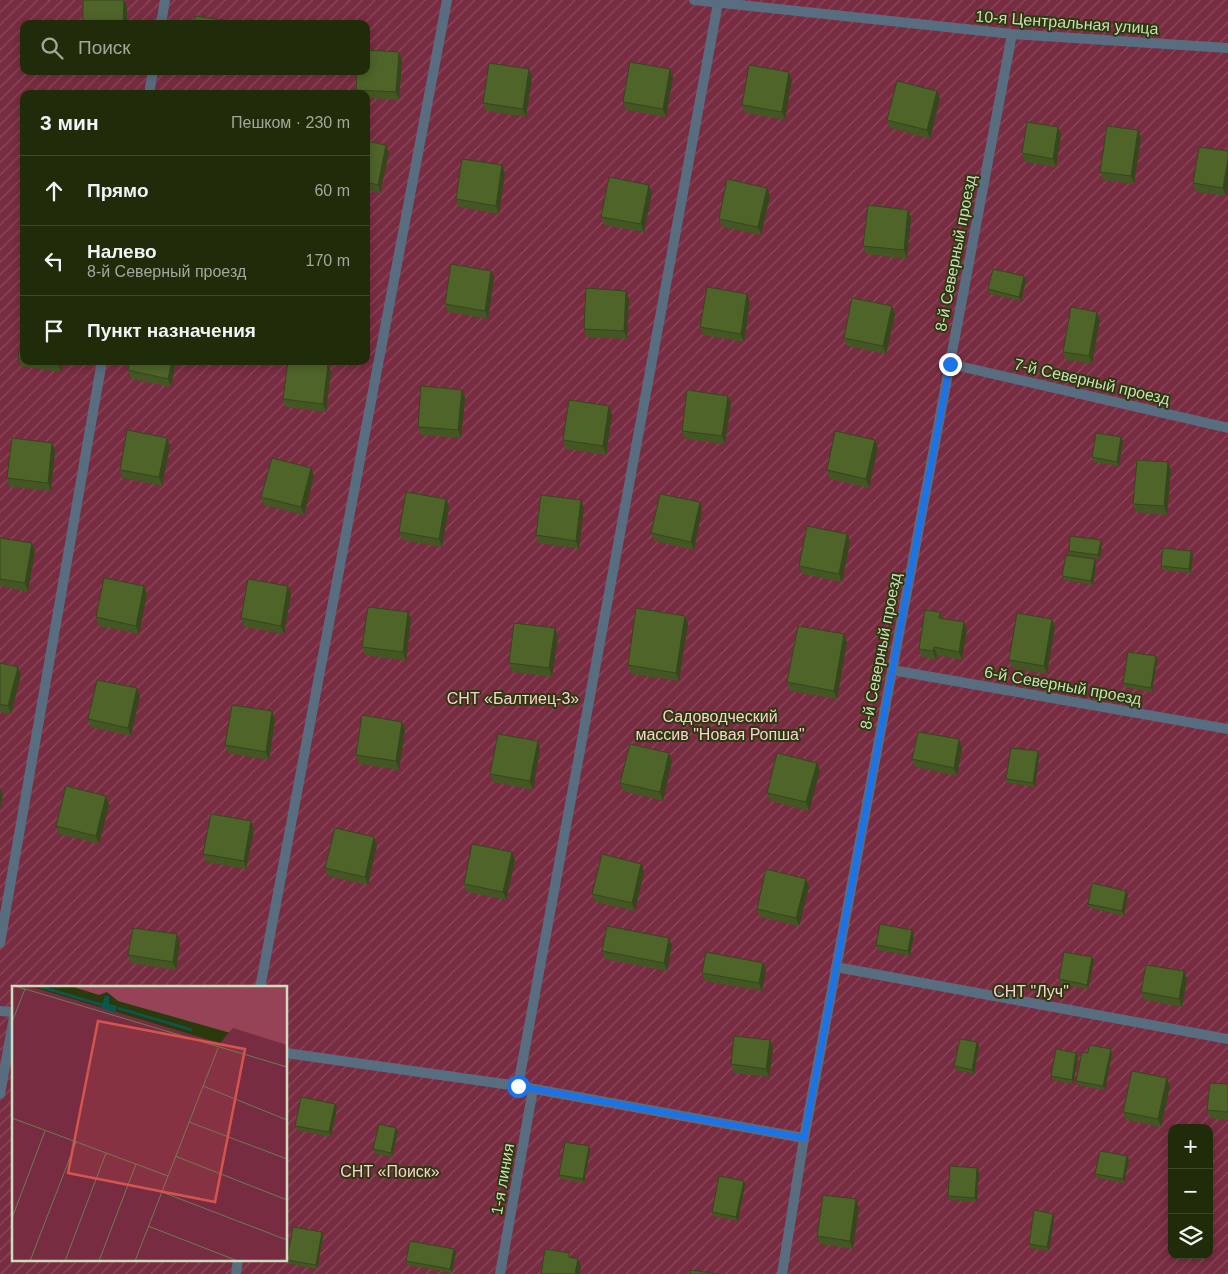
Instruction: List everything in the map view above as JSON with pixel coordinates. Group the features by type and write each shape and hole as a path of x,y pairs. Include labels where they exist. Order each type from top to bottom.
{"street":[{"path":"162,20 165,0"},
{"path":"260,986 447,0"},
{"name":"10-я Центральная улица","path":"694,0 1012,34 1228,48"},
{"path":"518,1086 718,2"},
{"name":"8-й Северный проезд","path":"782,1274 804,1138 1012,34"},
{"path":"150,90 151,75"},
{"name":"7-й Северный проезд","path":"950,364 1228,428"},
{"path":"0,943 101,365"},
{"name":"6-й Северный проезд","path":"892,670 1228,729"},
{"path":"836,967 1228,1039"},
{"path":"0,1094 12,1028"},
{"path":"288,1053 518,1086 804,1138"},
{"name":"1-я линия","path":"500,1274 533,1089"}],"green space":[{"name":"Садоводческий массив \"Новая Ропша\"","path":"0,0 1228,0 1228,1274 0,1274"}],"building":[{"path":"83,0 124,0 123,20 83,20"},
{"path":"195,16 222,20 194,20"},
{"path":"370,50 399,52 396,92 356,90 357,75 370,75"},
{"path":"630,62 670,69 663,109 623,102"},
{"path":"489,63 529,69 523,109 483,103"},
{"path":"749,65 789,72 782,112 742,105"},
{"path":"897,81 937,91 927,130 887,120"},
{"path":"1027,122 1058,127 1053,159 1022,153"},
{"path":"1107,126 1138,130 1131,176 1100,172"},
{"path":"370,142 386,145 378,185 370,183"},
{"path":"1199,147 1228,151 1223,188 1193,183"},
{"path":"462,159 502,165 496,206 456,199"},
{"path":"609,177 649,185 641,224 601,217"},
{"path":"727,179 767,188 758,227 719,219"},
{"path":"868,205 908,210 904,250 863,246"},
{"path":"451,264 491,271 485,311 445,304"},
{"path":"993,269 1024,276 1019,297 988,289"},
{"path":"707,287 747,294 741,334 700,327"},
{"path":"586,288 626,291 624,331 584,329"},
{"path":"852,298 892,306 883,346 844,338"},
{"path":"1071,307 1097,312 1089,356 1063,352"},
{"path":"129,365 171,365 168,379 128,370"},
{"path":"287,365 328,365 323,404 283,399"},
{"path":"421,386 462,390 458,430 418,427"},
{"path":"687,390 728,396 722,436 682,431"},
{"path":"569,400 609,406 603,446 563,440"},
{"path":"127,430 167,438 159,477 120,470"},
{"path":"835,431 875,440 866,479 827,470"},
{"path":"1096,433 1121,437 1117,462 1092,457"},
{"path":"12,438 52,443 48,483 7,478"},
{"path":"272,458 311,468 301,507 261,497"},
{"path":"1137,460 1168,462 1164,506 1133,504"},
{"path":"406,492 446,499 439,539 399,532"},
{"path":"660,494 700,502 691,542 651,533"},
{"path":"541,495 581,500 576,541 536,535"},
{"path":"807,526 847,534 839,574 799,566"},
{"path":"1070,536 1101,540 1098,555 1069,551"},
{"path":"0,538 32,543 25,583 0,579"},
{"path":"1163,548 1191,551 1189,569 1161,566"},
{"path":"1066,555 1095,559 1091,581 1062,576"},
{"path":"104,578 144,586 136,626 96,617"},
{"path":"248,579 288,586 281,626 241,618"},
{"path":"368,607 408,612 403,652 362,647"},
{"path":"636,608 685,616 676,673 628,665"},
{"path":"925,610 940,612 939,618 964,622 959,652 934,647 933,651 919,649"},
{"path":"1017,613 1052,619 1044,666 1009,660"},
{"path":"514,623 555,628 549,668 509,663"},
{"path":"798,626 844,634 834,691 787,682"},
{"path":"1128,652 1156,656 1151,688 1123,683"},
{"path":"0,663 18,667 8,706 0,704"},
{"path":"97,680 137,688 128,728 88,719"},
{"path":"232,705 272,711 266,752 225,745"},
{"path":"362,715 402,722 396,761 356,755"},
{"path":"918,732 959,739 954,768 912,759"},
{"path":"498,734 538,741 530,781 490,774"},
{"path":"630,744 669,753 660,792 620,783"},
{"path":"1011,748 1038,751 1033,783 1006,779"},
{"path":"777,753 817,763 806,802 767,793"},
{"path":"66,786 106,796 96,836 56,826"},
{"path":"211,814 251,821 244,861 203,854"},
{"path":"335,828 374,837 365,877 325,868"},
{"path":"472,844 512,852 503,892 464,884"},
{"path":"602,854 641,864 632,903 592,894"},
{"path":"766,869 806,879 796,918 757,909"},
{"path":"1092,883 1126,891 1122,911 1088,904"},
{"path":"880,924 912,930 908,951 876,945"},
{"path":"607,926 669,938 664,963 602,951"},
{"path":"133,928 177,934 173,962 128,955"},
{"path":"706,952 763,963 759,983 702,973"},
{"path":"1064,952 1092,957 1087,985 1059,979"},
{"path":"1146,965 1184,971 1179,999 1141,992"},
{"path":"734,1036 770,1040 766,1069 731,1064"},
{"path":"960,1039 977,1042 972,1070 954,1066"},
{"path":"1089,1045 1111,1049 1103,1086 1076,1081 1082,1052 1088,1053"},
{"path":"1056,1049 1076,1053 1072,1080 1051,1076"},
{"path":"1132,1071 1167,1078 1158,1119 1123,1112"},
{"path":"1210,1083 1228,1084 1228,1112 1207,1110"},
{"path":"301,1097 335,1104 329,1132 295,1126"},
{"path":"379,1124 396,1128 391,1153 373,1149"},
{"path":"565,1142 589,1146 583,1179 559,1175"},
{"path":"1100,1151 1127,1156 1123,1179 1095,1174"},
{"path":"950,1166 977,1168 975,1198 948,1196"},
{"path":"719,1176 744,1181 736,1217 712,1212"},
{"path":"823,1195 856,1199 850,1241 817,1236"},
{"path":"1034,1210 1053,1214 1047,1247 1029,1244"},
{"path":"293,1227 322,1232 316,1265 288,1260"},
{"path":"410,1241 454,1249 450,1269 406,1261"},
{"path":"545,1249 569,1253 569,1257 578,1259 575,1274 541,1274"},
{"path":"690,1270 719,1274 690,1274"}],"route":[{"path":"518,1086 804,1138 950,364"}],"park label":[{"name":"СНТ «Балтиец-3»","path":"513,698"},
{"name":"СНТ \"Луч\"","path":"1031,991"},
{"name":"СНТ «Поиск»","path":"390,1171"}]}
